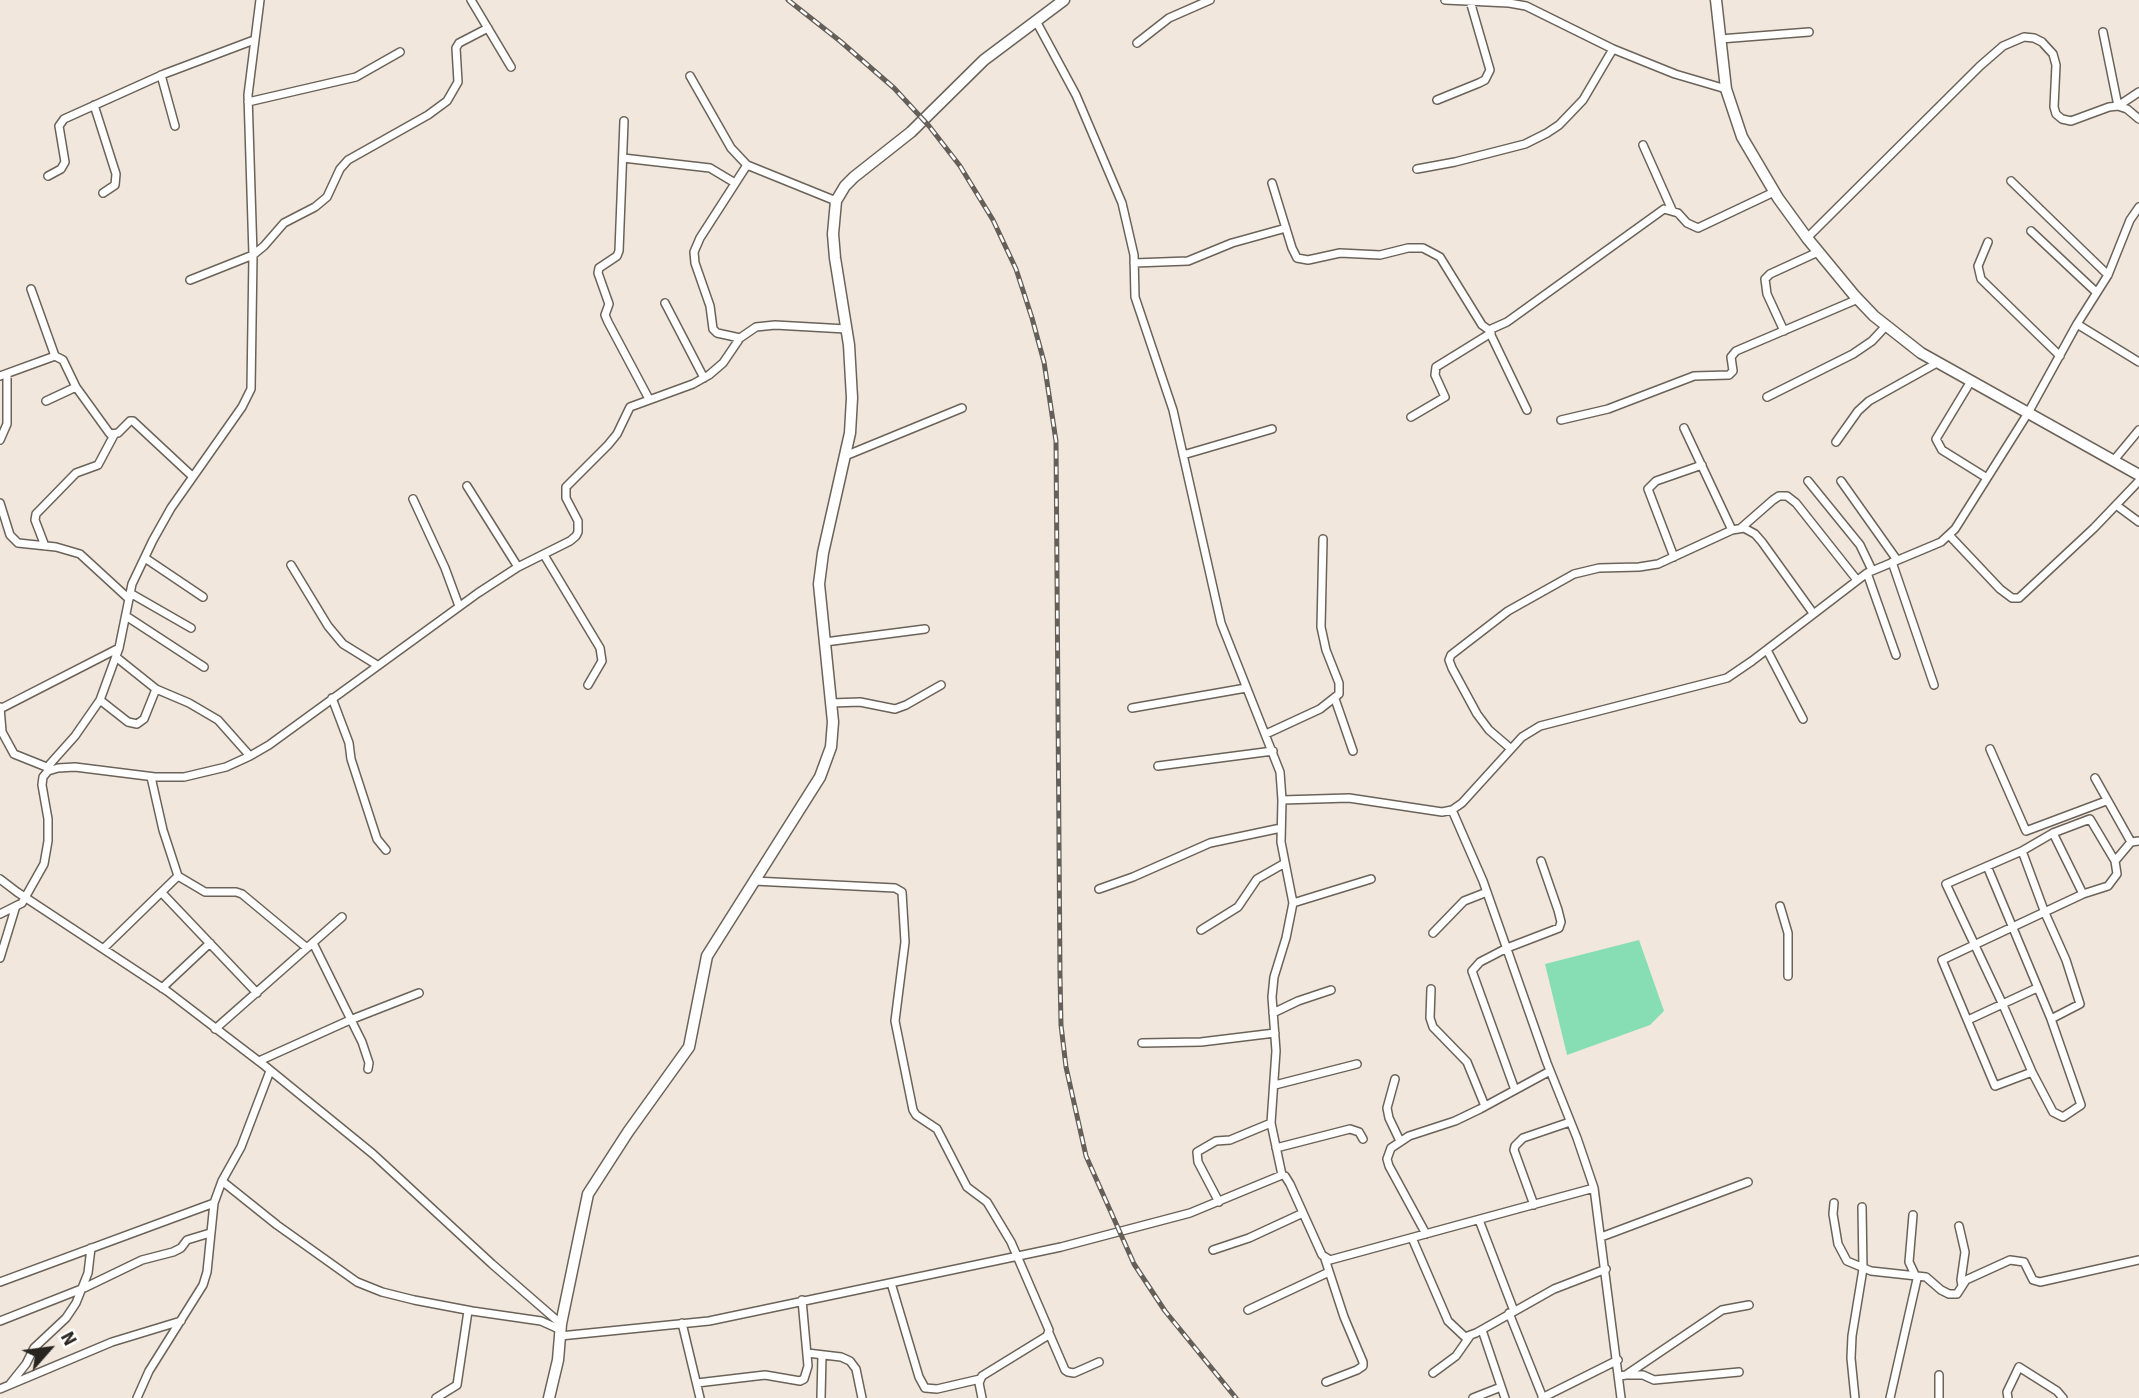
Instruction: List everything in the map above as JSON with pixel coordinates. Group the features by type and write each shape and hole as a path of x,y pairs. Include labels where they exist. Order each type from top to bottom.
{"street":[{"path":"0,914 15,909 26,898 44,864 48,819 43,777 50,764 75,736 100,700 118,652 129,596 145,558 171,508 243,407 251,389 253,255 248,102 260,0"},
{"path":"471,0 511,67"},
{"path":"548,1398 558,1360 561,1330 589,1194 628,1132 690,1047 707,956 827,762 833,733 819,594 821,571 850,433 852,398 852,374 833,234 836,201 854,177 911,132 984,60 1064,0"},
{"path":"1137,43 1169,18 1210,0"},
{"path":"1445,0 1526,6 1613,49 1675,74 1726,89"},
{"path":"1716,0 1726,89 1742,137 1774,192 1807,238 1858,299 1921,354 2139,475"},
{"path":"1437,100 1485,80 1490,70 1470,1"},
{"path":"1036,21 1076,95 1122,203 1132,241 1135,298 1169,394 1221,623 1280,772 1281,848 1293,903 1273,985 1275,1085 1271,1123 1282,1175 1287,1178 1325,1259 1344,1317 1363,1362 1363,1366 1356,1370 1326,1382"},
{"path":"190,280 253,255 284,223 315,207 327,197 340,169 348,160 428,116 447,101 458,82 456,48 488,28"},
{"path":"1720,39 1809,32"},
{"path":"2103,32 2118,106"},
{"path":"1807,238 1980,66 2003,46 2024,37 2042,42 2053,54 2056,65 2054,107 2056,114 2062,119 2071,121 2118,106 2127,108 2139,119"},
{"path":"48,176 61,169 65,162 59,126 64,119 161,75 254,40"},
{"path":"1417,169 1525,144 1547,133 1559,125 1583,100 1613,49"},
{"path":"248,102 356,77 400,52"},
{"path":"161,75 175,126"},
{"path":"690,76 731,148 747,165 836,201"},
{"path":"2118,106 2139,92"},
{"path":"94,105 116,174 115,185 103,193"},
{"path":"624,121 619,251 617,256 602,265 597,273 609,304 605,315 649,398"},
{"path":"1643,145 1671,210"},
{"path":"623,158 710,168 735,183"},
{"path":"740,338 713,329 710,306 694,257 696,245 747,165"},
{"path":"2011,181 2108,275"},
{"path":"1272,183 1295,256 1303,260 1340,253 1380,254 1415,247 1429,250 1446,265 1482,325 1490,332 1527,410"},
{"path":"1411,417 1445,397 1435,375 1436,367 1507,322 1656,213 1664,209 1671,210 1698,228 1774,192"},
{"path":"1282,800 1356,799 1442,812 1452,810 1462,803 1510,748 1533,730 1550,722 1727,678 1870,571 1937,545 1949,535 2028,413 2077,324 2108,275 2130,220 2139,207"},
{"path":"1134,259 1188,261 1232,243 1286,228"},
{"path":"2031,232 2096,292"},
{"path":"1988,242 1978,266 1982,279 2060,356"},
{"path":"1784,331 1767,294 1765,279 1770,274 1818,252"},
{"path":"31,289 55,356 63,360 76,387 105,430 114,435"},
{"path":"1561,420 1608,409 1694,376 1729,375 1733,371 1733,354 1858,299"},
{"path":"665,303 704,378"},
{"path":"2077,324 2139,362"},
{"path":"1767,397 1853,354 1872,341 1886,326"},
{"path":"118,652 0,709 2,733 14,754 48,770 75,767 151,777 208,772 250,756 269,745 459,606 518,567 570,541 578,531 578,521 565,492 568,482 608,445 617,434 630,407 704,378 717,370 740,338 756,327 846,329"},
{"path":"0,439 7,424 3,375 55,356"},
{"path":"1836,442 1858,411 1869,401 1937,363"},
{"path":"1971,382 1936,439 1942,450 1987,478"},
{"path":"46,401 76,387"},
{"path":"845,456 962,408"},
{"path":"45,546 35,520 36,514 76,473 98,464 114,435 130,421 192,476"},
{"path":"1684,428 1737,529 1755,534 1814,613"},
{"path":"1183,455 1272,429"},
{"path":"2114,460 2139,430"},
{"path":"1674,556 1648,489 1656,481 1702,465"},
{"path":"1808,481 1860,545 1896,655"},
{"path":"1840,481 1894,561 1934,684"},
{"path":"1949,535 2000,589 2012,598 2019,598 2139,481"},
{"path":"467,486 518,567"},
{"path":"1510,748 1489,730 1477,713 1449,660 1451,655 1508,611 1574,574 1599,568 1650,565 1737,529 1779,496 1787,496 1796,503 1857,580"},
{"path":"413,499 445,568 459,606"},
{"path":"0,503 10,535 18,543 80,554 129,596 191,628"},
{"path":"2116,505 2139,522"},
{"path":"1266,734 1335,699 1340,689 1321,627 1323,538"},
{"path":"544,555 600,648 602,661 588,685"},
{"path":"145,558 203,597"},
{"path":"291,565 335,635 350,649 377,665"},
{"path":"126,617 204,667"},
{"path":"825,642 925,629"},
{"path":"1767,650 1803,719"},
{"path":"118,652 156,690 218,720 250,756"},
{"path":"831,703 860,702 891,709 900,708 941,685"},
{"path":"1132,708 1245,688"},
{"path":"100,700 128,722 137,724 144,719 156,690"},
{"path":"332,698 349,743 351,760 377,839 386,850"},
{"path":"1335,699 1353,751"},
{"path":"1990,749 2026,831 2106,801"},
{"path":"1158,766 1273,751"},
{"path":"151,777 177,876 205,892 242,894 310,946 368,1058 368,1069"},
{"path":"2095,778 2106,801 2135,841 2115,861"},
{"path":"1452,810 1487,892 1594,1188 1618,1360 1623,1376 1622,1398"},
{"path":"1987,866 2012,927 2036,988 2051,1019 2081,1105 2063,1117 2053,1112 2032,1072 2004,1005 1974,944 1946,884 1987,866 2022,851 2053,833 2090,819 2115,861 2117,874 2108,886 2083,894 2045,913 2012,927 1974,944 1942,960 1995,1086 2032,1072"},
{"path":"1099,889 1210,844 1281,828"},
{"path":"2053,833 2083,894"},
{"path":"2022,851 2066,960 2080,1004 2051,1019"},
{"path":"1514,1090 1472,971 1480,962 1507,948 1559,928 1561,922 1558,910 1541,861"},
{"path":"1201,930 1238,907 1257,879 1285,863"},
{"path":"104,948 177,876"},
{"path":"0,879 162,988 270,1070 373,1154 561,1330"},
{"path":"1293,903 1371,879"},
{"path":"754,880 895,888 902,892 905,942 895,1021 913,1110 937,1129 967,1187 987,1202 1017,1256 1065,1370 1074,1373 1099,1362"},
{"path":"1433,933 1464,901 1487,892"},
{"path":"162,893 257,993"},
{"path":"1780,906 1788,933 1788,976"},
{"path":"0,958 15,909"},
{"path":"215,1028 342,918"},
{"path":"162,988 210,943"},
{"path":"1968,1020 2036,988"},
{"path":"1430,989 1430,1018 1433,1027 1467,1062 1485,1106"},
{"path":"1273,1013 1331,990"},
{"path":"259,1062 350,1020 419,993"},
{"path":"1142,1043 1201,1042 1275,1033"},
{"path":"1275,1085 1357,1064"},
{"path":"137,1398 149,1371 197,1296 207,1272 214,1203 222,1181 241,1147 270,1070"},
{"path":"1426,1234 1389,1166 1388,1154 1391,1148 1400,1141 1455,1121 1550,1071"},
{"path":"1395,1079 1387,1108 1400,1141"},
{"path":"1534,1205 1514,1150 1515,1146 1523,1138 1570,1122"},
{"path":"1220,1202 1198,1162 1197,1152 1216,1140 1230,1140 1271,1123"},
{"path":"1276,1148 1350,1129 1359,1132 1363,1139"},
{"path":"222,1181 277,1225 357,1282 382,1292 468,1311 541,1321 561,1330 709,1321 1017,1256 1150,1225 1220,1202 1282,1175"},
{"path":"1601,1237 1748,1182"},
{"path":"1325,1259 1335,1260 1594,1188"},
{"path":"0,1282 214,1203"},
{"path":"1834,1203 1833,1214 1842,1254 1847,1261 1863,1269 1929,1278 1949,1294 1957,1294 1971,1278 2015,1259 2024,1262 2036,1282 2139,1260"},
{"path":"1855,1398 1851,1358 1863,1269 1862,1207"},
{"path":"1213,1250 1249,1238 1303,1213"},
{"path":"1890,1398 1917,1277 1909,1262 1913,1214"},
{"path":"1479,1220 1542,1398 1560,1394 1618,1360"},
{"path":"1959,1226 1965,1252 1962,1286"},
{"path":"0,1321 84,1288 142,1260 181,1248 187,1240 195,1236 210,1233"},
{"path":"1412,1238 1448,1321 1459,1333 1470,1336"},
{"path":"10,1385 34,1348 66,1318 84,1288 91,1248"},
{"path":"1433,1373 1457,1356 1470,1336 1554,1289 1606,1269"},
{"path":"1248,1310 1329,1272"},
{"path":"891,1283 919,1377 925,1388 937,1389 980,1379 1049,1333"},
{"path":"697,1383 765,1375 800,1381 807,1376 803,1300"},
{"path":"1623,1376 1722,1310 1749,1306"},
{"path":"436,1398 457,1385 468,1311"},
{"path":"0,1389 113,1342 181,1321"},
{"path":"682,1324 700,1398"},
{"path":"1482,1330 1505,1398"},
{"path":"807,1353 841,1357 853,1365 862,1398"},
{"path":"821,1398 822,1355"},
{"path":"2008,1398 2007,1392 2019,1367 2057,1391 2063,1398"},
{"path":"1623,1376 1643,1375 1654,1380 1739,1372"},
{"path":"1939,1375 1939,1398"},
{"path":"980,1379 982,1398"},
{"path":"1473,1398 1501,1387"}],"green space":[{"path":"1639,940 1664,1011 1650,1025 1567,1055 1545,964"}],"railway":[{"path":"788,0 894,88 929,126 960,166 993,220 1016,269 1032,318 1044,362 1056,441 1060,975 1061,1025 1066,1067 1086,1156 1134,1264 1165,1311 1236,1398"}]}
